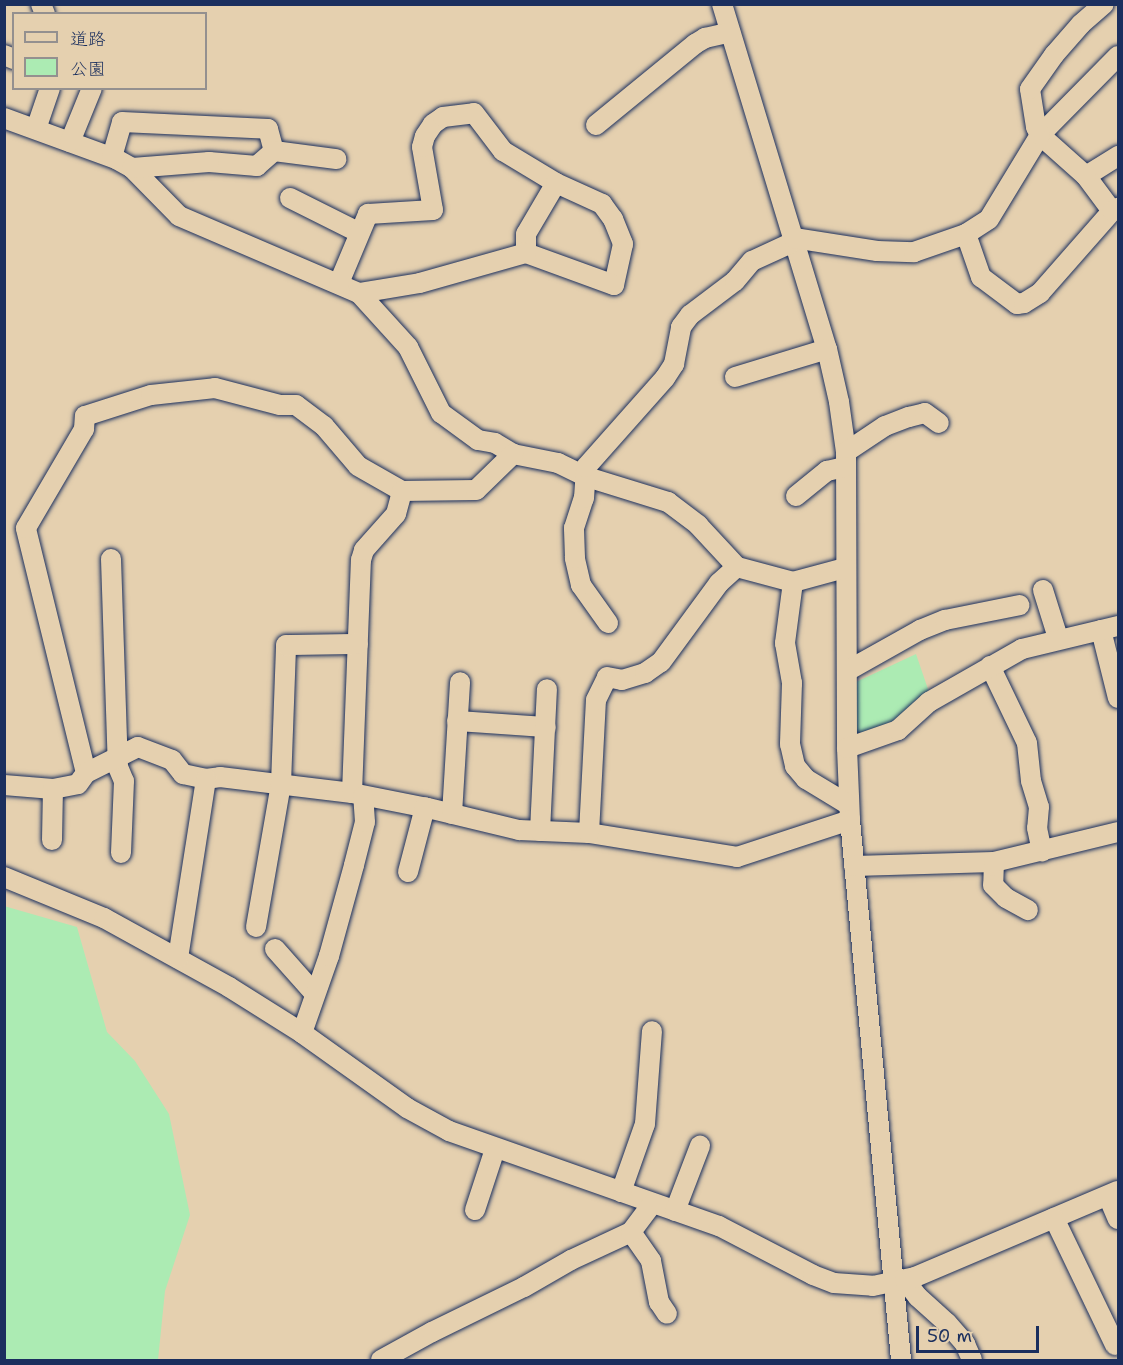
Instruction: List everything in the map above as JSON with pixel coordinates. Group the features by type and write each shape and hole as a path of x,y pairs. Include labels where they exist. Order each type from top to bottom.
{"street":[{"path":"722,4 827,349 839,402 845,460 847,748 850,813 900,1282 901,1360"},
{"path":"966,234 981,277 1017,304 1024,303 1040,293 1115,210 1086,176 1040,135 1035,127 1030,89 1067,39 1104,4"},
{"path":"596,125 695,44 705,38 730,32"},
{"path":"794,238 877,251 914,252 966,234 989,219 1040,135 1119,56"},
{"path":"36,129 49,90"},
{"path":"70,142 91,90"},
{"path":"339,284 358,232 368,214 433,210 422,147 425,136 433,124 443,117 474,113 503,151 556,183 602,204 613,219 622,244 614,285 526,253 420,283 359,292"},
{"path":"4,118 112,157 132,168 179,216 359,292 408,347 441,413 478,440 495,443 513,454 558,464 587,477 668,502 698,525 737,567 793,582 845,568"},
{"path":"112,157 122,122 268,129 274,151"},
{"path":"132,168 209,162 257,166 274,151 336,159"},
{"path":"1086,176 1119,156"},
{"path":"526,253 526,234 556,183"},
{"path":"290,198 358,232"},
{"path":"608,623 581,585 575,558 574,528 587,477 586,467 665,378 674,363 681,327 690,315 735,280 752,261 789,244 794,238"},
{"path":"735,377 827,349"},
{"path":"86,773 26,528 84,429 85,416 151,395 215,388 280,405 296,405 324,426 358,466 402,491 476,490 513,454"},
{"path":"796,496 845,460 885,426 926,413 939,423"},
{"path":"302,1033 329,956 364,822 357,795 361,560 364,550 396,514 402,491"},
{"path":"111,558 118,767 124,781 121,853"},
{"path":"589,833 596,700 607,677 622,680 645,673 661,662 719,583 737,567"},
{"path":"793,582 784,643 792,683 790,744 795,766 806,779 850,813"},
{"path":"1043,590 1058,638"},
{"path":"847,671 920,630 945,620 1020,605"},
{"path":"847,748 898,730 929,702 1022,649 1058,638 1110,628 1119,698"},
{"path":"256,927 281,784 286,645 358,644"},
{"path":"990,666 1027,743 1030,781 1039,807 1037,828 1042,850"},
{"path":"452,814 459,682"},
{"path":"540,831 547,689"},
{"path":"458,721 546,726"},
{"path":"4,785 53,789 78,784 86,773 118,754 138,747 172,760 183,774 206,779 220,777 357,795 425,807 519,830 589,833 737,857 850,813"},
{"path":"178,958 206,779"},
{"path":"52,840 53,789"},
{"path":"408,872 425,807"},
{"path":"854,866 869,863 994,862 1119,832"},
{"path":"994,862 993,885 1006,898 1028,910"},
{"path":"4,877 104,918 178,958 302,1033 407,1108 448,1131 719,1226 813,1275 834,1283 873,1286 900,1282 1113,1193 1119,1219"},
{"path":"275,949 315,994"},
{"path":"621,1192 645,1124 652,1030"},
{"path":"675,1211 700,1146"},
{"path":"476,1210 495,1149"},
{"path":"381,1360 524,1287 571,1260 631,1232 652,1204"},
{"path":"1054,1218 1115,1345"},
{"path":"631,1232 651,1261 659,1302 667,1314"},
{"path":"900,1282 947,1323 965,1344 972,1360"}],"green space":[{"path":"916,654 930,695 897,726 856,739 856,682"},
{"path":"4,906 77,927 107,1032 135,1061 169,1114 190,1215 165,1291 158,1360 5,1360"}]}
